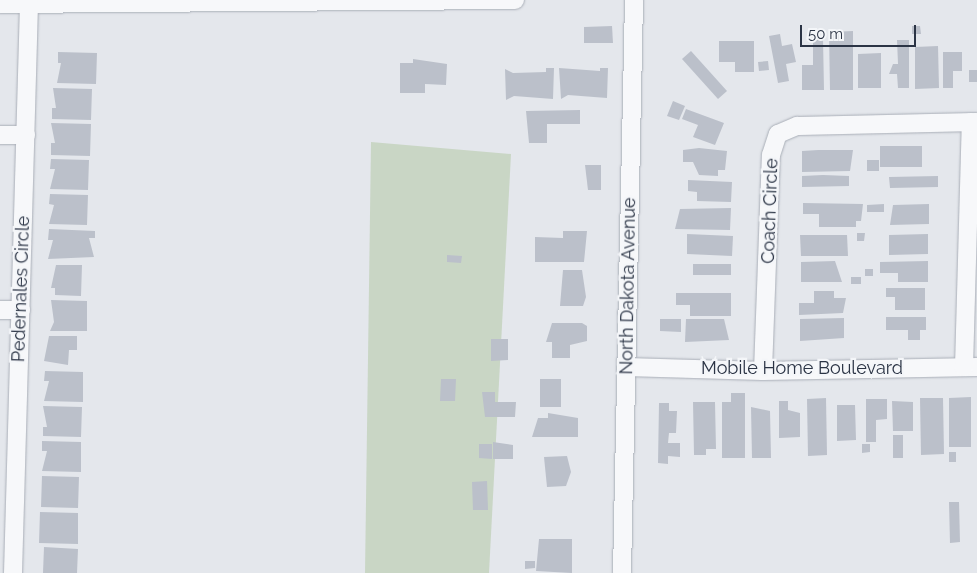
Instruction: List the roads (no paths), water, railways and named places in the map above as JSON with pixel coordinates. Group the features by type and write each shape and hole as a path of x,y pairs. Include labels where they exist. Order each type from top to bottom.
{"street":[{"path":"0,4 515,0"},
{"name":"North Dakota Avenue","path":"622,573 634,0"},
{"name":"Pedernales Circle","path":"13,573 8,488 21,310 30,4"},
{"path":"971,367 974,122"},
{"name":"Coach Circle","path":"762,371 771,155 778,134 797,126 974,122"},
{"path":"0,135 26,135"},
{"path":"0,310 21,310"},
{"name":"Mobile Home Boulevard","path":"626,367 762,371 971,367"}]}
